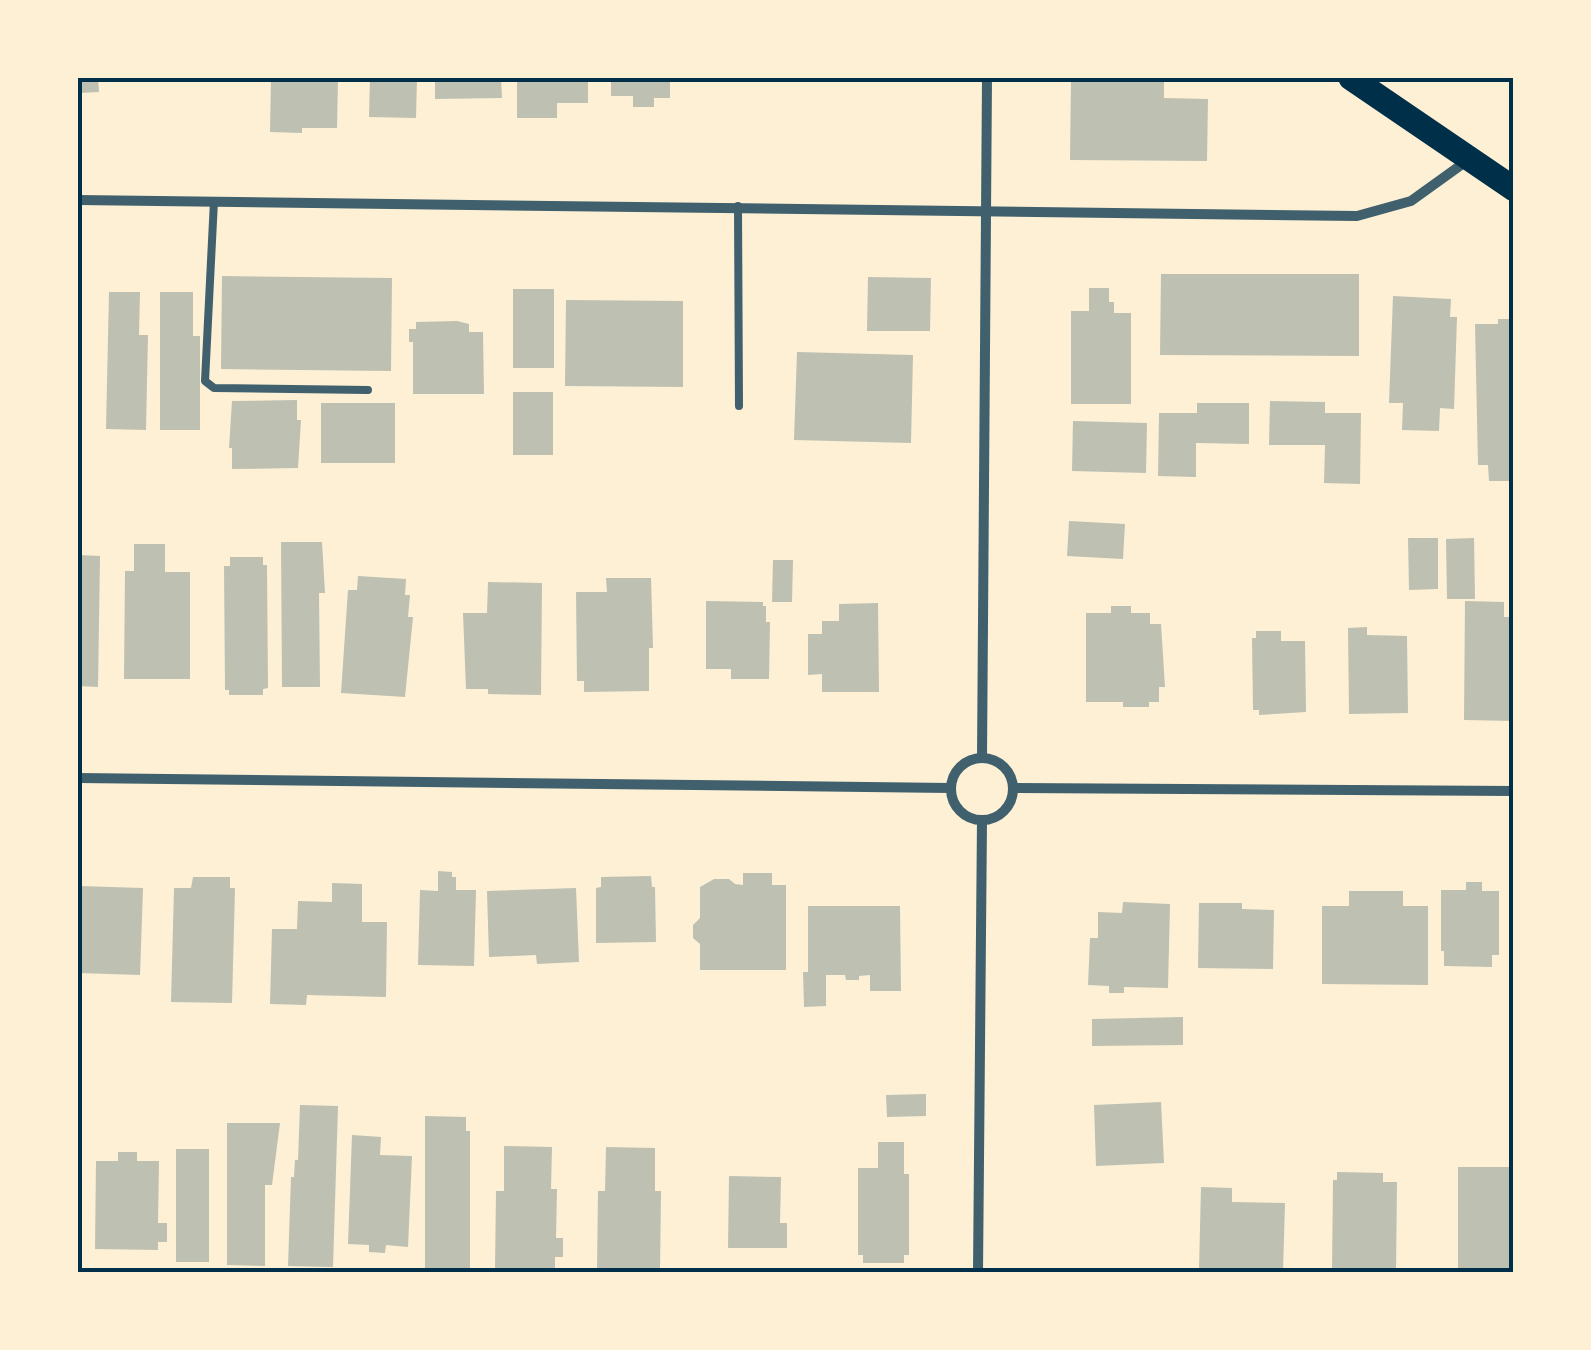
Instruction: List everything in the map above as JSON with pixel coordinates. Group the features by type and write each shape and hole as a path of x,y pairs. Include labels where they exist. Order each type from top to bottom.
{"main road":[{"path":"1350,78 1514,190"}],"street":[{"path":"982,758 987,78"},
{"path":"78,200 1357,216 1412,201 1469,160"},
{"path":"982,758 1000,763 1008,770 1013,788 1011,802 1004,811 982,820 960,812 950,788 959,766 982,758"},
{"path":"78,778 950,788"},
{"path":"1013,788 1514,791"},
{"path":"978,1272 982,820"}],"lane":[{"path":"214,201 206,382 214,388 368,390"},
{"path":"738,206 739,406"}],"building":[{"path":"78,78 98,78 99,92 78,93"},
{"path":"271,78 338,78 337,128 270,132"},
{"path":"370,78 417,78 416,118 369,117"},
{"path":"435,78 501,78 502,98 435,99"},
{"path":"517,78 588,78 588,103 557,103 557,118 517,118"},
{"path":"611,78 670,78 670,98 654,98 654,107 633,107 633,96 611,96"},
{"path":"1071,78 1164,78 1164,98 1208,99 1207,161 1070,160"},
{"path":"1161,274 1359,274 1359,356 1160,355"},
{"path":"222,276 392,278 391,371 221,369"},
{"path":"868,277 931,278 930,331 867,331"},
{"path":"1089,288 1109,288 1114,313 1131,313 1131,404 1071,404 1071,311 1089,311"},
{"path":"513,289 554,289 554,368 513,368"},
{"path":"109,292 140,292 139,335 148,335 146,430 106,429"},
{"path":"160,292 193,292 193,336 200,336 200,430 160,430"},
{"path":"1393,296 1451,299 1450,317 1457,317 1454,409 1440,408 1439,431 1402,430 1403,403 1389,403"},
{"path":"566,300 683,301 683,387 565,386"},
{"path":"1498,319 1514,319 1514,481 1489,481 1488,465 1478,465 1475,324 1498,324"},
{"path":"416,322 469,324 469,332 483,332 484,394 413,394 413,342 409,342 409,329 416,329"},
{"path":"797,352 913,355 911,443 794,440"},
{"path":"513,392 553,392 553,455 513,455"},
{"path":"297,400 297,420 301,420 298,468 232,469 232,401"},
{"path":"1270,401 1325,402 1325,413 1361,413 1360,484 1324,483 1325,445 1269,445"},
{"path":"321,403 395,403 395,463 321,463"},
{"path":"1197,403 1249,403 1249,444 1196,443 1196,477 1158,476 1159,413 1197,413"},
{"path":"1073,421 1147,423 1146,473 1072,471"},
{"path":"1069,521 1125,524 1123,559 1067,556"},
{"path":"1408,538 1438,538 1438,589 1409,590"},
{"path":"1474,538 1475,599 1447,599 1446,539"},
{"path":"281,542 322,542 325,593 319,593 320,687 282,687"},
{"path":"134,544 165,544 165,572 190,572 190,679 124,679 125,571 134,571"},
{"path":"78,555 100,556 98,687 78,686"},
{"path":"230,557 263,557 263,565 267,565 268,688 263,689 263,695 229,695 229,690 225,690 224,566 230,566"},
{"path":"773,560 793,560 792,602 772,602"},
{"path":"358,576 406,579 405,595 410,595 408,617 413,617 405,697 341,693 348,590 357,590"},
{"path":"606,578 651,578 653,648 649,648 649,691 584,692 584,681 577,681 576,592 607,592"},
{"path":"488,582 542,583 541,695 488,694 488,689 466,689 463,613 487,613"},
{"path":"706,601 763,602 766,622 770,622 769,679 731,679 731,669 706,669"},
{"path":"1465,601 1504,602 1504,617 1514,617 1514,721 1464,720"},
{"path":"878,603 879,692 822,692 822,674 808,675 808,634 822,634 822,621 839,621 839,604"},
{"path":"1111,606 1131,606 1131,613 1150,613 1150,624 1161,624 1165,687 1159,687 1159,702 1149,702 1149,707 1086,702 1086,613 1111,613"},
{"path":"1367,627 1367,635 1407,636 1408,713 1349,714 1348,628"},
{"path":"1256,631 1281,631 1281,641 1305,641 1306,712 1259,715 1259,710 1253,710 1252,638 1256,638"},
{"path":"438,871 452,872 456,890 476,890 474,966 418,965 420,890 438,891"},
{"path":"743,873 772,873 772,885 786,885 786,970 700,970 700,944 693,938 693,925 700,918 700,887 714,879 729,879 743,885"},
{"path":"651,876 655,887 656,942 596,943 596,888 601,887 601,877"},
{"path":"193,877 230,877 230,888 235,888 232,1003 171,1002 174,888 191,888"},
{"path":"1466,882 1482,882 1482,891 1499,891 1499,955 1492,955 1492,967 1444,966 1441,890 1466,890"},
{"path":"332,883 362,884 362,922 387,922 386,997 307,995 306,1005 270,1004 272,929 297,929 298,901 332,902"},
{"path":"80,886 143,888 140,975 78,973"},
{"path":"576,888 579,962 537,964 536,955 489,957 487,891"},
{"path":"1349,891 1403,891 1403,906 1428,906 1428,985 1322,984 1322,906 1349,906"},
{"path":"1123,902 1170,904 1168,988 1124,987 1124,993 1109,993 1109,986 1088,985 1090,938 1098,938 1098,912 1122,913"},
{"path":"1199,903 1242,903 1242,909 1274,910 1273,969 1198,968"},
{"path":"808,906 900,906 901,991 870,991 870,975 846,980 845,975 826,975 826,1006 804,1007"},
{"path":"1183,1017 1183,1045 1092,1046 1092,1019"},
{"path":"926,1094 926,1116 887,1117 886,1095"},
{"path":"1161,1102 1164,1163 1096,1166 1094,1105"},
{"path":"300,1105 338,1106 333,1267 288,1266 291,1177 298,1160"},
{"path":"425,1116 466,1117 466,1131 470,1131 470,1269 425,1269"},
{"path":"227,1123 280,1123 272,1185 265,1185 265,1266 227,1265"},
{"path":"352,1135 381,1137 380,1155 412,1156 408,1247 386,1245 385,1253 369,1252 369,1245 348,1244"},
{"path":"878,1142 904,1142 904,1174 909,1174 909,1255 904,1255 904,1263 863,1263 863,1255 858,1255 858,1168 878,1168"},
{"path":"504,1146 552,1147 551,1189 557,1189 556,1238 563,1238 563,1257 555,1257 555,1271 495,1271 496,1191 504,1191"},
{"path":"606,1147 655,1148 655,1191 661,1191 660,1271 597,1270 598,1191 605,1191"},
{"path":"176,1149 209,1149 209,1262 176,1262"},
{"path":"118,1152 137,1152 137,1161 159,1161 158,1223 167,1223 167,1242 158,1242 158,1250 95,1249 96,1161 118,1161"},
{"path":"1458,1167 1514,1167 1514,1272 1458,1272"},
{"path":"1337,1172 1383,1173 1383,1182 1397,1182 1396,1272 1332,1272 1333,1180 1337,1180"},
{"path":"729,1176 781,1177 780,1223 787,1223 787,1248 728,1248"},
{"path":"1201,1187 1232,1188 1232,1202 1285,1203 1283,1272 1199,1269"}]}
